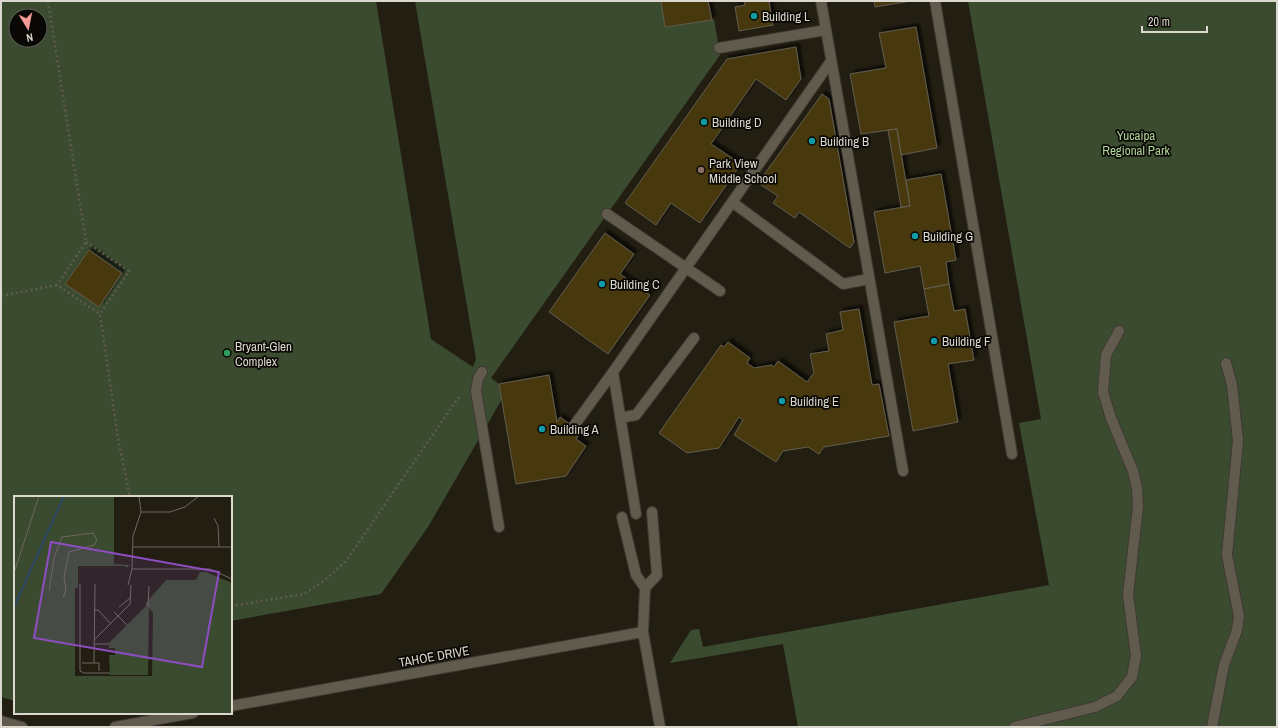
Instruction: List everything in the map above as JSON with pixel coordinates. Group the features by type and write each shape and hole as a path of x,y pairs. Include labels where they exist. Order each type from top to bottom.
{"street":[{"path":"820,1 903,471"},
{"path":"935,1 1012,454"},
{"path":"719,48 826,30"},
{"path":"573,427 831,61"},
{"path":"732,202 843,284 869,279"},
{"path":"607,214 720,292"},
{"path":"1014,727 1095,707 1117,696 1132,677 1136,656 1128,595 1138,506 1137,488 1133,471 1111,418 1103,392 1106,355 1119,331"},
{"path":"620,418 636,415 694,338"},
{"path":"1212,727 1224,665 1237,630 1239,616 1227,555 1238,441 1232,385 1226,363"},
{"path":"482,372 478,379 476,391 500,527"},
{"path":"613,372 636,514"},
{"path":"645,588 657,575 652,512"},
{"path":"622,517 636,575 645,588 643,632 660,727"},
{"name":"TAHOE DRIVE","path":"232,706 643,632"},
{"path":"115,727 187,714"},
{"path":"1,721 22,727"}],"path":[{"path":"1,296 57,285 86,242 48,1"},
{"path":"86,242 129,271 100,314 118,438 130,496"},
{"path":"57,285 100,314"},
{"path":"232,606 304,594 324,581 346,561 456,401 463,394 476,391"}],"green space":[{"name":"Bryant-Glen Complex","path":"1,1 376,1 431,339 473,367 476,359 415,1 661,1 665,27 714,19 720,55 491,378 499,384 502,399 428,527 381,594 232,621 232,496 14,496 14,701 1,697"},
{"name":"Yucaipa Regional Park","path":"968,1 1277,1 1277,727 798,727 783,644 670,663 691,630 699,629 703,647 1049,585 1019,423 1041,419"}],"building":[{"path":"661,1 708,1 712,20 665,27"},
{"name":"Building L","path":"744,1 769,1 773,25 739,31 735,7 745,5"},
{"path":"874,1 911,1 875,7"},
{"path":"916,27 937,148 901,155 897,129 861,134 850,74 886,68 879,33"},
{"name":"Building D","path":"796,47 801,79 786,100 756,79 711,144 741,164 700,223 671,203 656,225 625,203 727,59"},
{"name":"Building B","path":"822,94 829,99 854,242 850,248 799,212 795,218 773,203 778,196 758,183"},
{"path":"897,129 910,206 901,207 888,130"},
{"name":"Building G","path":"941,174 956,260 946,262 949,284 924,289 920,266 885,273 874,212 910,206 906,180"},
{"name":"Building C","path":"605,233 634,254 620,274 650,295 608,354 549,312"},
{"path":"89,250 122,273 99,307 65,284"},
{"name":"Building F","path":"949,284 954,311 965,309 974,360 948,364 958,422 913,431 894,322 929,316 924,289"},
{"name":"Building E","path":"859,309 872,385 879,384 889,436 824,447 819,454 808,447 783,451 776,462 734,435 743,420 739,417 719,448 687,453 659,433 721,345 724,347 728,342 750,358 747,363 754,368 772,365 774,367 778,361 807,382 814,373 810,354 829,351 826,334 843,330 840,312"},
{"name":"Building A","path":"549,375 557,422 560,417 581,432 576,439 586,446 566,476 516,484 499,384"}],"place":[{"name":"Building L","path":"754,16"},
{"name":"Building D","path":"704,122"},
{"name":"Building B","path":"812,141"},
{"name":"Park View Middle School","path":"701,170"},
{"name":"Building G","path":"915,236"},
{"name":"Building C","path":"602,284"},
{"name":"Building F","path":"934,341"},
{"name":"Bryant-Glen Complex","path":"227,353"},
{"name":"Building E","path":"782,401"},
{"name":"Building A","path":"542,429"}]}
